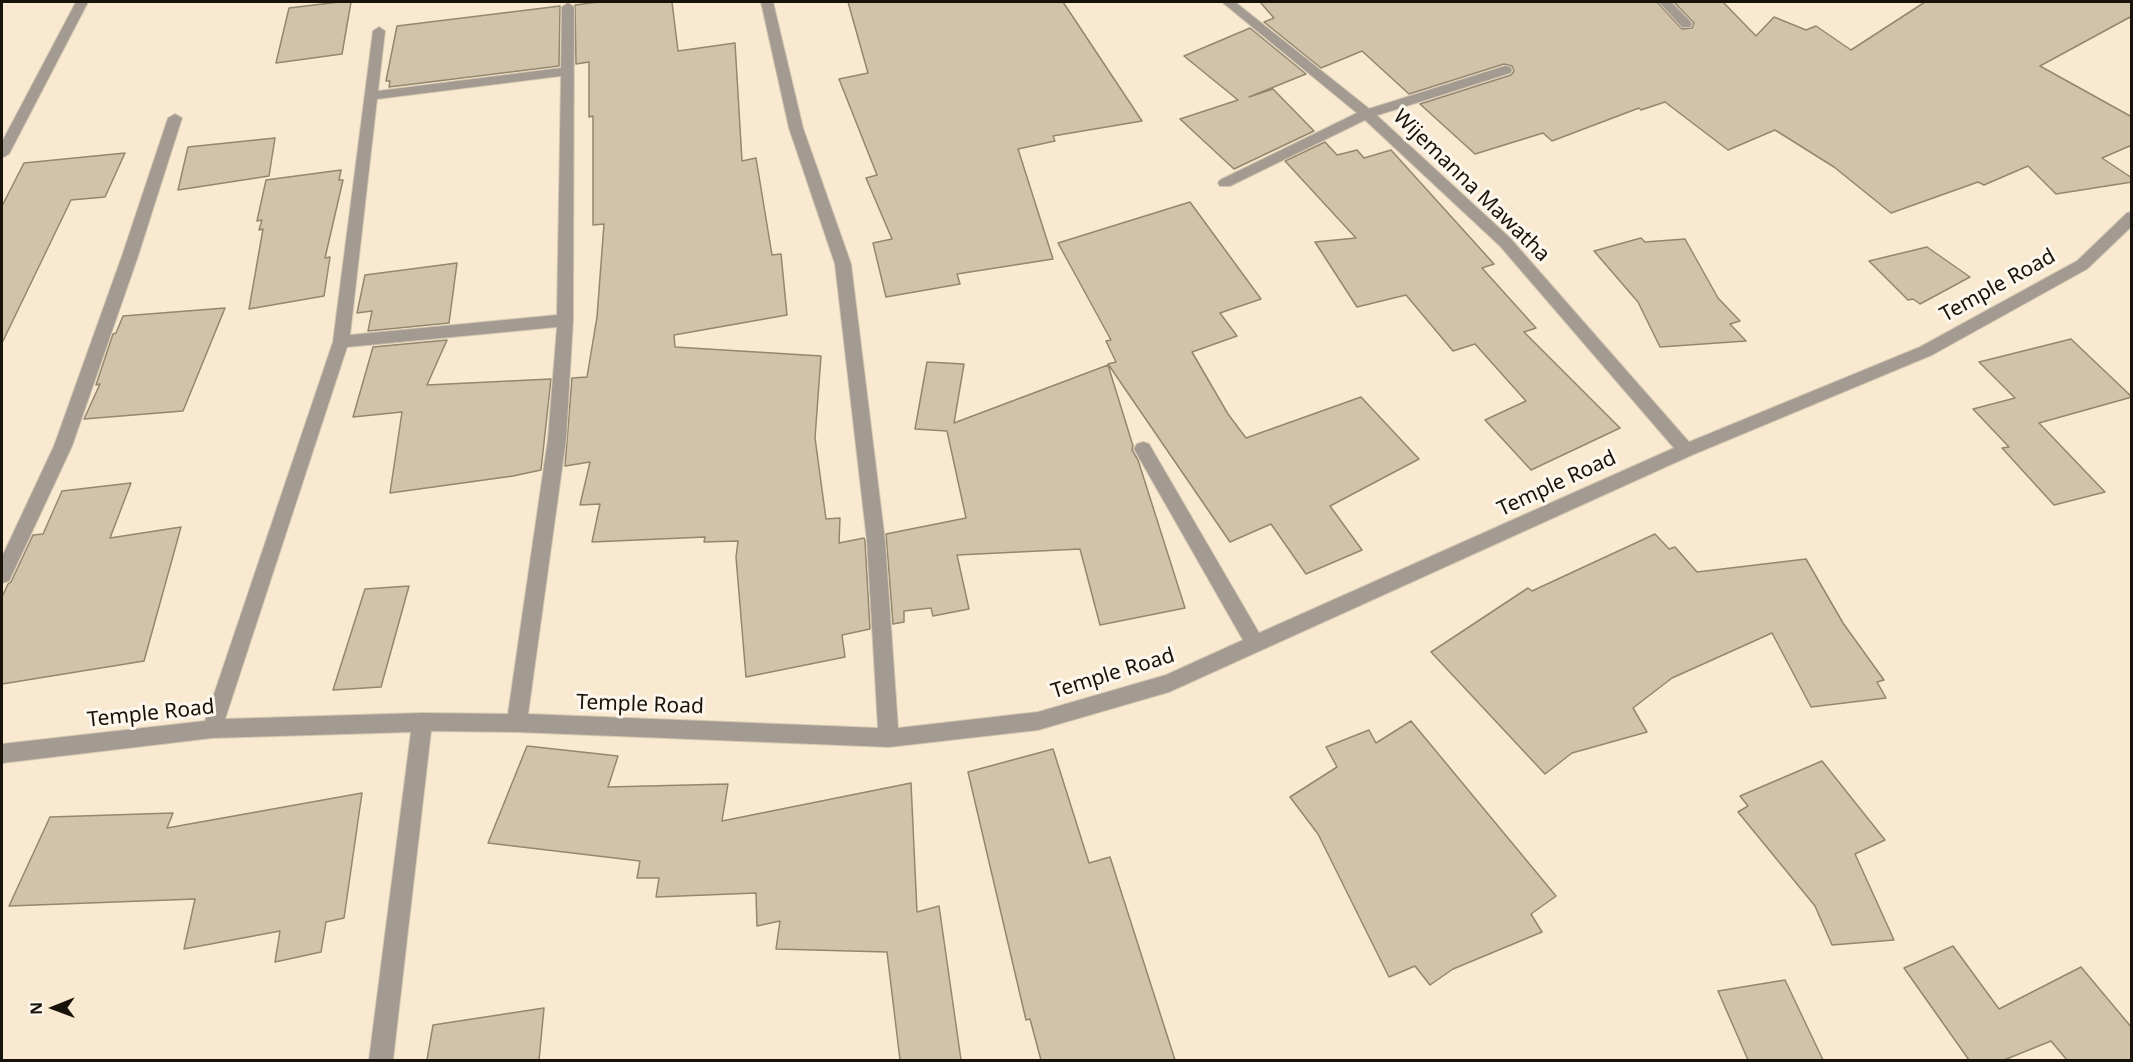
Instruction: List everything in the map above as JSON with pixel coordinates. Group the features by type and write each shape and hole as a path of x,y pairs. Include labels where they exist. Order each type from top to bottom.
{"street":[{"path":"767,2 796,128 843,264 876,541 889,738"},
{"name":"Wijemanna Mawatha","path":"1228,2 1367,114 1505,242 1686,450"},
{"path":"1665,2 1686,24"},
{"path":"517,723 557,439 566,320 568,7"},
{"path":"2,154 79,8"},
{"path":"212,729 341,342 379,31"},
{"path":"1225,183 1367,114 1505,70"},
{"path":"371,96 567,71"},
{"path":"2,574 63,446 130,256 175,118"},
{"name":"Temple Road","path":"2,753 212,729 422,722 517,723 889,738 1038,721 1169,683 1686,450 1926,351 2082,265 2132,217"},
{"path":"341,342 566,320"},
{"path":"1143,448 1256,645"},
{"path":"381,1060 422,722"}],"building":[{"path":"351,2 342,54 276,63 289,8"},
{"path":"598,2 672,2 678,51 735,43 742,161 756,158 772,255 781,254 787,315 674,335 675,347 821,356 815,438 826,519 840,518 839,543 864,538 865,541 870,629 842,635 845,657 746,677 736,557 738,541 704,542 705,537 592,542 600,504 580,505 590,462 565,466 572,378 587,377 597,317 604,224 593,225 593,116 589,117 589,62 576,64 575,5"},
{"path":"848,2 1063,2 1142,121 1053,136 1055,141 1018,149 1053,259 957,274 960,284 886,297 873,243 892,239 866,178 877,175 839,79 868,73"},
{"path":"1260,2 1657,2 1682,29 1692,28 1694,23 1674,2 1723,2 1756,36 1774,17 1806,30 1816,26 1851,50 1925,2 2132,2 2132,16 2040,66 2132,117 2132,145 2102,158 2132,178 2132,182 2056,194 2028,166 1984,185 1978,182 1891,213 1834,167 1775,130 1728,150 1665,102 1641,110 1639,108 1552,141 1543,133 1475,154 1420,104 1511,75 1514,71 1512,66 1504,64 1409,94 1362,51 1321,68 1264,22 1274,18"},
{"path":"560,6 559,66 389,87 390,81 386,81 397,26"},
{"path":"1250,28 1306,74 1249,97 1273,89 1314,131 1234,169 1180,119 1238,100 1184,56"},
{"path":"275,138 269,176 178,190 188,147"},
{"path":"1325,142 1337,155 1357,150 1364,158 1391,150 1494,264 1482,268 1536,328 1524,332 1620,428 1531,470 1485,420 1526,401 1475,344 1453,351 1406,295 1357,307 1315,242 1356,238 1285,161"},
{"path":"125,153 105,197 71,200 2,343 2,206 24,163"},
{"path":"341,170 339,180 343,180 325,258 330,257 324,296 249,309 263,229 259,230 262,220 257,221 266,180"},
{"path":"1190,202 1261,299 1220,313 1237,336 1192,352 1228,414 1246,438 1361,397 1419,459 1330,506 1362,550 1306,574 1271,524 1230,542 1108,364 1116,362 1106,341 1111,340 1058,243"},
{"path":"1641,238 1645,242 1685,239 1718,298 1740,321 1730,324 1746,341 1660,347 1638,302 1594,251"},
{"path":"1927,247 1970,277 1920,304 1913,299 1908,300 1869,261"},
{"path":"457,263 449,323 368,331 372,311 357,313 365,275"},
{"path":"225,308 183,411 84,419 100,384 96,385 113,334 116,333 123,316"},
{"path":"2071,339 2132,397 2039,423 2105,492 2054,505 2002,448 2009,447 1973,409 2015,398 1979,362"},
{"path":"447,340 427,385 551,379 541,470 390,493 402,412 353,417 373,347"},
{"path":"927,362 964,364 954,423 1108,365 1133,446 1132,450 1138,460 1185,608 1100,625 1080,549 957,555 969,609 933,616 931,608 904,611 904,622 893,624 886,534 966,518 947,431 915,429"},
{"path":"131,483 110,538 181,527 144,661 2,684 2,597 33,535 43,534 62,491"},
{"path":"1655,534 1669,549 1675,547 1697,572 1806,559 1843,623 1884,680 1877,682 1886,698 1811,707 1772,633 1672,678 1633,708 1647,732 1572,753 1545,774 1431,652 1528,588 1532,591"},
{"path":"409,586 381,687 333,690 365,589"},
{"path":"1411,721 1556,896 1531,914 1542,932 1453,969 1430,985 1415,966 1389,977 1318,834 1290,797 1337,767 1326,747 1369,730 1376,743"},
{"path":"527,746 618,756 608,787 728,784 722,821 911,783 917,912 939,906 961,1060 900,1060 887,952 776,949 780,921 757,926 756,893 656,897 659,878 637,878 640,861 488,843"},
{"path":"1053,749 1089,863 1110,857 1175,1060 1041,1060 1030,1019 1026,1020 968,772"},
{"path":"1822,761 1885,840 1855,854 1894,940 1832,945 1815,906 1738,812 1748,806 1740,796"},
{"path":"362,793 344,918 326,922 321,952 275,962 280,931 184,949 195,899 9,906 50,817 173,813 167,828"},
{"path":"1953,946 1999,1009 2081,967 2132,1028 2132,1060 2067,1060 2051,1041 2004,1060 1969,1060 1904,968"},
{"path":"1785,980 1823,1060 1748,1060 1718,991"},
{"path":"544,1008 539,1060 427,1060 433,1025"}]}
